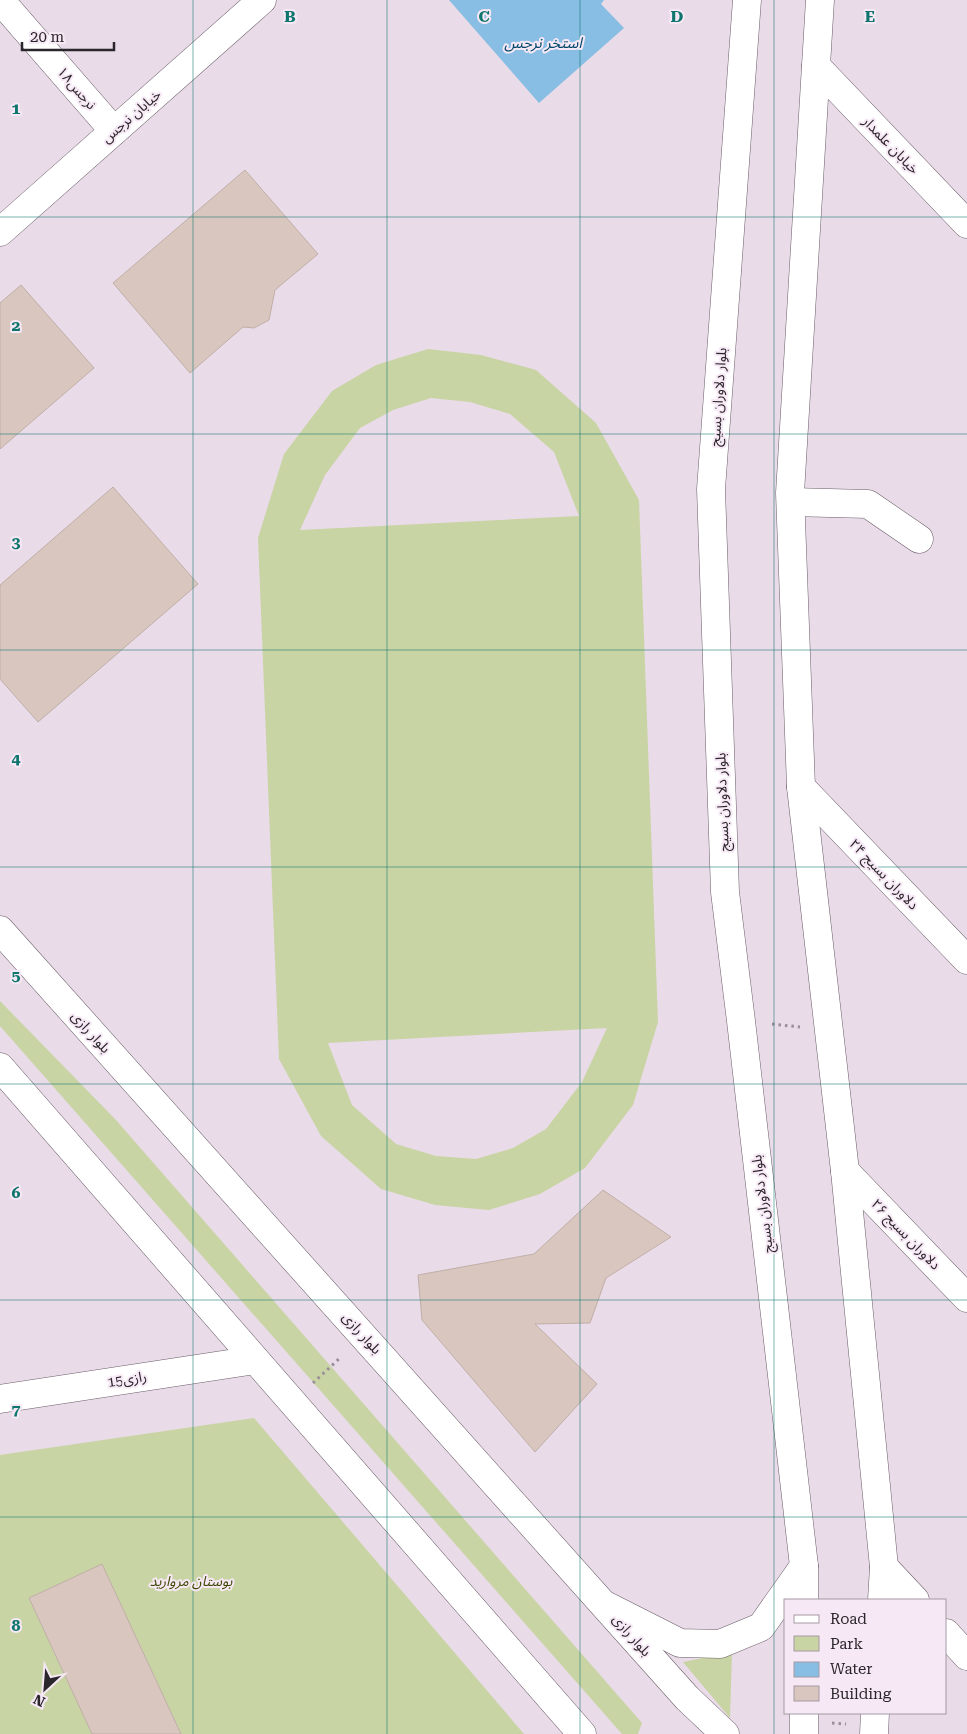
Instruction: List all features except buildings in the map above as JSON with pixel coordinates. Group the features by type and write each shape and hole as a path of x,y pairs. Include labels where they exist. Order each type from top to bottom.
{"main road":[{"name":"نرجس۱۸","path":"0,0 114,131"},
{"name":"خیابان نرجس","path":"0,232 262,0"},
{"name":"بلوار دلاوران بسیج","path":"747,0 711,489 725,892 804,1566 804,1599"},
{"path":"820,0 790,502 801,787 845,1171 884,1567 882,1599"},
{"name":"خیابان علمدار","path":"816,66 967,224"},
{"path":"790,502 868,504 919,540"},
{"name":"دلاوران بسیج ۲۴","path":"801,787 967,960"},
{"name":"بلوار رازی","path":"0,930 687,1698 725,1734"},
{"path":"0,1067 582,1734"},
{"name":"دلاوران بسیج ۲۶","path":"845,1171 967,1298"},
{"name":"15رازی","path":"0,1399 255,1360"},
{"path":"605,1605 680,1643 720,1644 761,1628 804,1566"},
{"path":"884,1567 914,1599"},
{"path":"947,1634 967,1656"},
{"path":"687,1698 693,1712 693,1734"}],"path":[{"path":"741,1021 828,1030"},
{"path":"292,1402 364,1336"},
{"path":"804,1722 874,1725"}],"green space":[{"path":"428,349 481,355 536,370 596,423 639,500 658,1022 633,1105 585,1168 540,1194 489,1210 435,1205 381,1189 321,1136 279,1059 258,538 284,454 332,391 376,365","holes":["431,398 470,402 510,414 554,452 579,516 300,530 325,475 360,428 393,410","607,1028 582,1082 546,1129 513,1148 476,1159 436,1156 396,1144 352,1105 328,1043"]},
{"path":"0,1001 116,1120 642,1723 638,1734 622,1734 0,1026"},
{"name":"بوستان مروارید","path":"254,1418 524,1734 0,1734 0,1455"},
{"path":"732,1652 730,1718 683,1662"}],"water":[{"name":"استخر نرجس","path":"449,0 604,0 601,4 624,28 539,103"}]}
